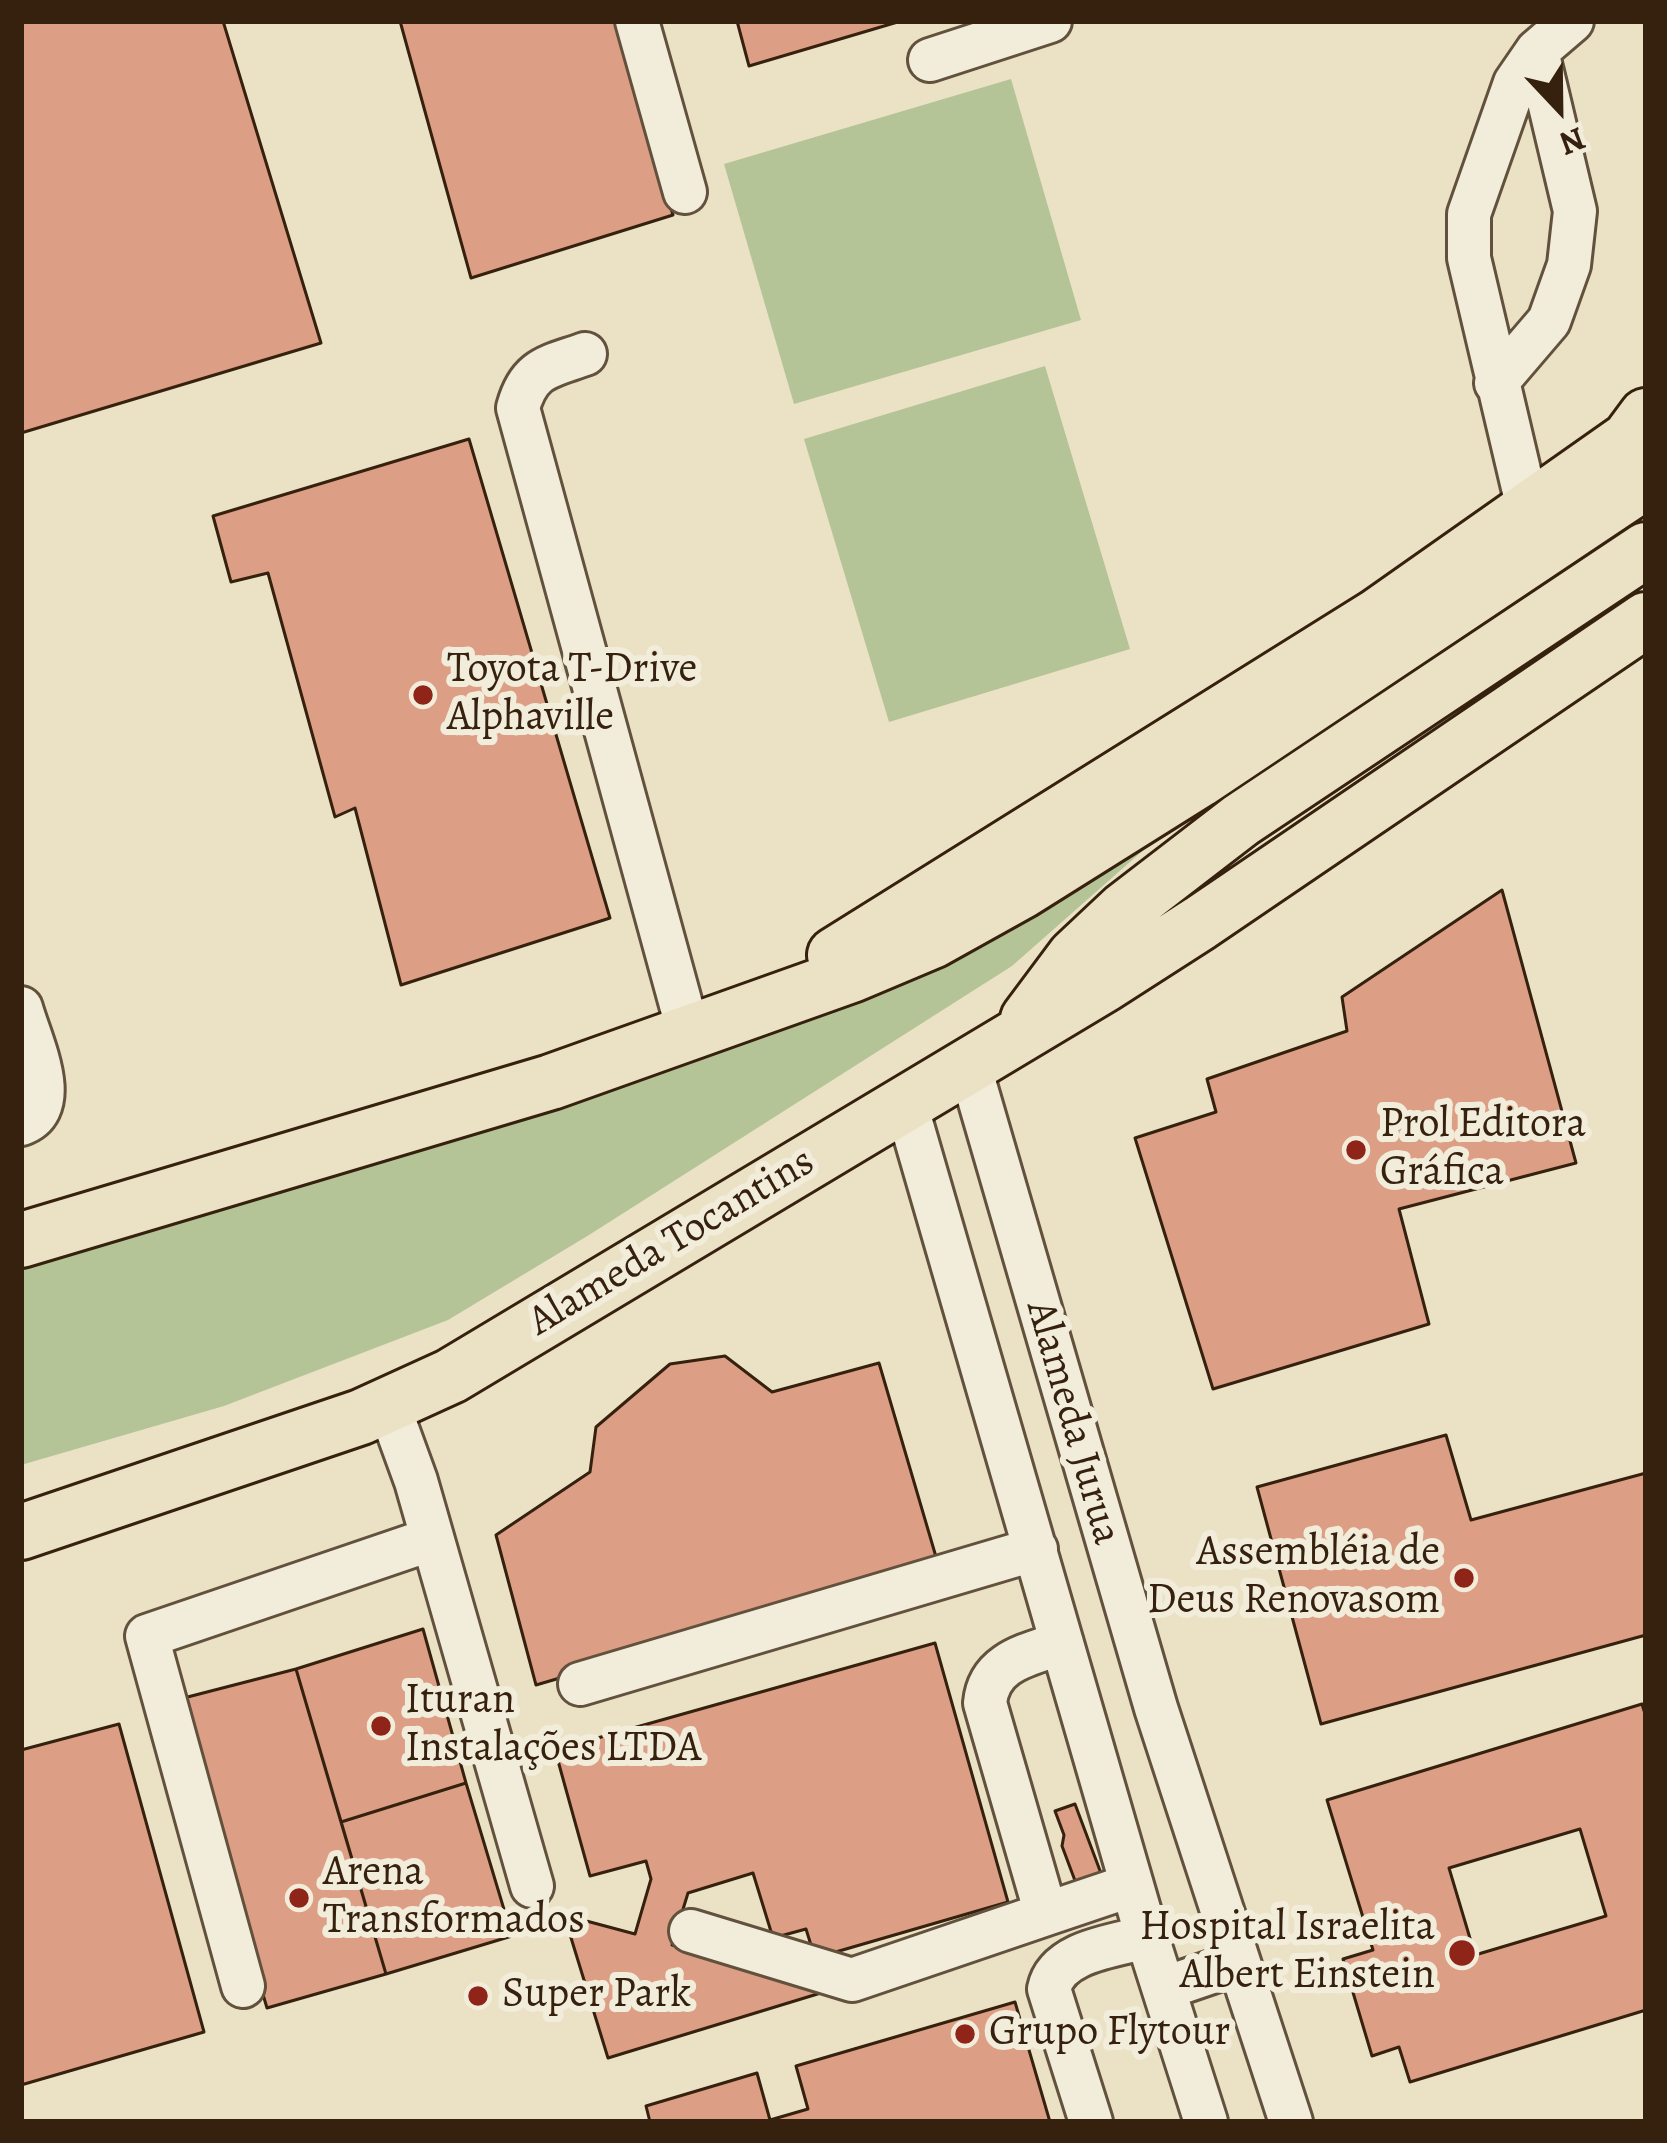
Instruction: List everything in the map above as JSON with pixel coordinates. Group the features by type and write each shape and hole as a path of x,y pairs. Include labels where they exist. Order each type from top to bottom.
{"main road":[{"path":"712,1026 1376,616 1528,513 1642,447"},
{"path":"21,1240 551,1082 934,940 1199,780 1642,447"},
{"name":"Alameda Tocantins","path":"21,1532 250,1457 388,1404 451,1376 565,1310 1016,1035 1075,956 1124,910 1241,820 1646,550"},
{"path":"1016,1035 1200,923 1646,620"}],"street":[{"path":"637,21 685,192"},
{"path":"930,60 1049,21"},
{"path":"1528,513 1469,258 1469,214 1515,83 1537,51 1572,21"},
{"path":"1496,383 1549,321 1569,265 1575,212 1537,51"},
{"path":"585,353 537,371 523,388 518,408 712,1026"},
{"path":"21,1008 44,1105 33,1120 21,1124"},
{"name":"Alameda Jurua","path":"969,1064 1156,1708 1292,2122"},
{"name":"Alameda Jurua","path":"905,1101 1147,1937 1206,2122"},
{"path":"388,1404 532,1886"},
{"path":"243,1986 147,1636 432,1539"},
{"path":"580,1684 1036,1549"},
{"path":"1046,1914 985,1703 995,1671 1063,1643"},
{"path":"691,1931 852,1980 1132,1885"},
{"path":"1091,2122 1049,1989 1052,1974 1063,1963 1147,1937"},
{"path":"1165,1988 1238,1963"}],"green space":[{"path":"1011,79 1081,320 794,404 724,164"},
{"path":"1045,366 1130,649 889,722 804,439"},
{"path":"1190,809 1012,966 448,1320 224,1406 21,1465 21,1258 926,975"}],"building":[{"path":"21,21 223,21 321,343 21,433"},
{"path":"400,21 615,21 673,215 471,278"},
{"path":"737,21 901,21 749,66"},
{"name":"Toyota T-Drive Alphaville","path":"469,439 610,918 401,985 355,808 335,817 268,573 231,582 213,516"},
{"name":"Prol Editora Gráfica","path":"1502,890 1576,1163 1399,1209 1429,1324 1213,1389 1135,1138 1216,1112 1207,1079 1347,1031 1342,997"},
{"path":"725,1356 772,1392 879,1363 939,1567 536,1685 496,1535 590,1472 596,1427 670,1364"},
{"name":"Assembléia de Deus Renovasom","path":"1446,1435 1471,1520 1646,1473 1646,1635 1321,1724 1257,1487"},
{"name":"Ituran Instalações LTDA","path":"423,1629 466,1783 341,1822 296,1669"},
{"path":"935,1643 1008,1902 815,1958 806,1929 773,1938 753,1873 688,1893 672,1945 824,1992 608,2058 564,1915 635,1934 651,1879 646,1861 590,1876 555,1750"},
{"name":"Arena Transformados","path":"296,1669 386,1974 267,2008 176,1700"},
{"path":"1642,1704 1646,1717 1646,2010 1410,2082 1399,2047 1372,2056 1343,1959 1373,1950 1327,1800","holes":["1580,1829 1606,1916 1475,1955 1449,1868"]},
{"path":"119,1724 204,2032 21,2085 21,1750"},
{"path":"466,1783 512,1936 386,1974 341,1822"},
{"path":"1075,1804 1105,1884 1077,1886 1062,1846 1064,1835 1055,1811"},
{"name":"Grupo Flytour","path":"1015,2002 1050,2122 650,2122 646,2106 757,2073 770,2120 808,2109 796,2066"}],"place":[{"name":"Toyota T-Drive Alphaville","path":"423,695"},
{"name":"Prol Editora Gráfica","path":"1356,1150"},
{"name":"Assembléia de Deus Renovasom","path":"1464,1578"},
{"name":"Ituran Instalações LTDA","path":"381,1726"},
{"name":"Arena Transformados","path":"299,1898"},
{"name":"Hospital Israelita Albert Einstein","path":"1462,1953"},
{"name":"Super Park","path":"478,1996"},
{"name":"Grupo Flytour","path":"965,2034"}]}
